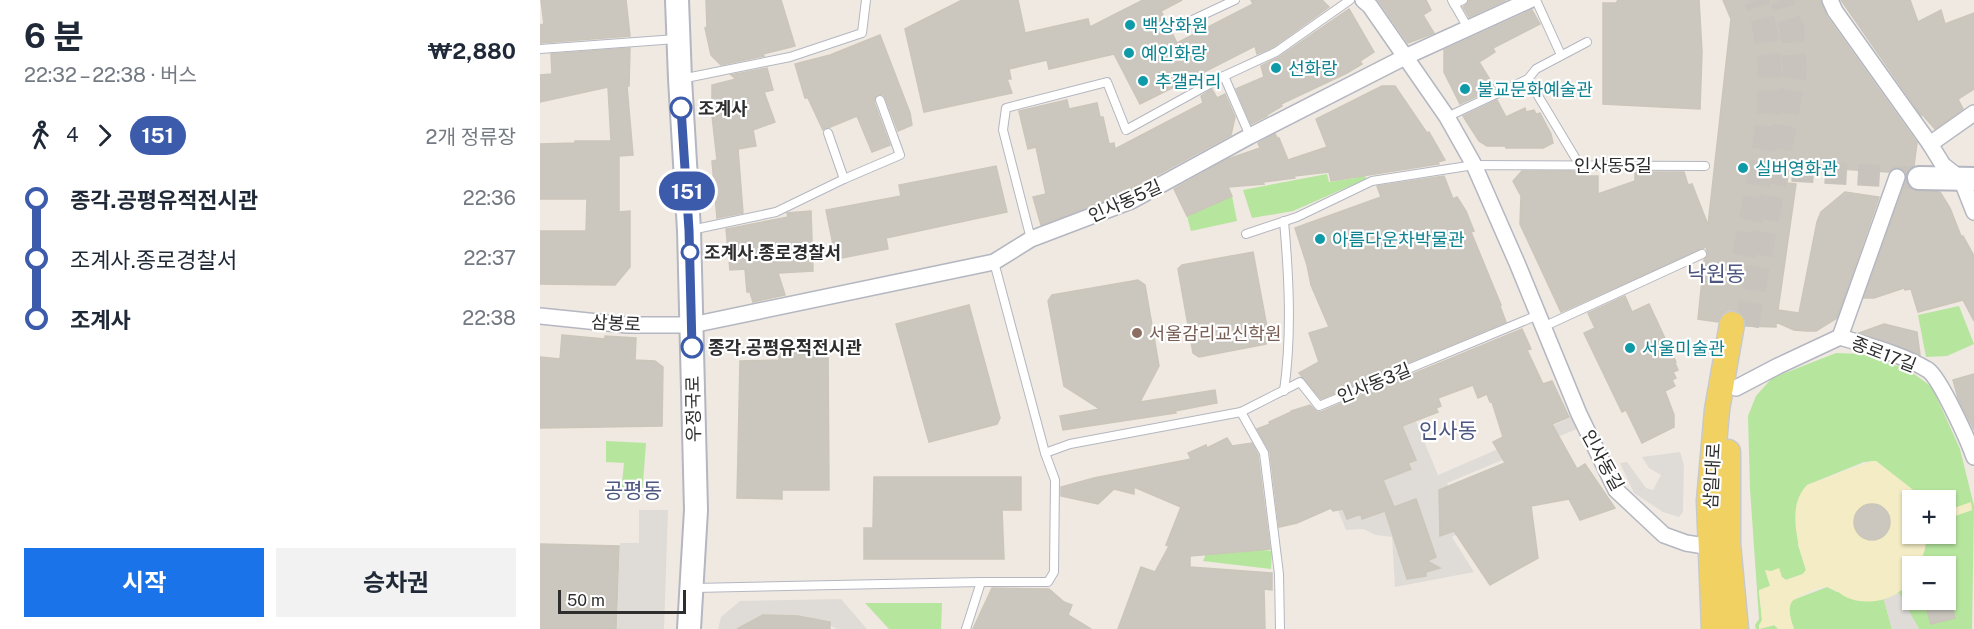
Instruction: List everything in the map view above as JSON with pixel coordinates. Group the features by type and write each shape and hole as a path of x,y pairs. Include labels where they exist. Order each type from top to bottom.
{"main road":[{"name":"우정국로","path":"677,0 689,230 696,510 689,629"},
{"path":"1908,178 1967,179"},
{"name":"삼일대로","path":"1714,629 1709,501 1713,443 1739,325 1736,388 1727,457 1728,544 1736,629"}],"street":[{"name":"인사동5길","path":"692,326 994,262 1031,240 1131,201 1250,136 1405,57 1530,0"},
{"path":"1830,0 1835,11 1943,165 1967,179 1974,212"},
{"name":"인사동길","path":"1369,2 1447,117 1474,165 1579,414 1616,490 1664,535 1686,543 1711,547"},
{"path":"1930,144 1974,113"},
{"name":"종로17길","path":"1908,178 1840,337 1888,352 1930,371 1947,399 1974,457"},
{"name":"삼봉로","path":"540,316 627,326 692,326"},
{"path":"1736,388 1840,337"}],"lane":[{"path":"680,79 790,57 862,33 866,0"},
{"path":"1188,22 1235,0"},
{"path":"1031,240 1003,130 1006,108 1107,82 1126,130 1224,76 1275,52 1350,0"},
{"path":"1463,0 1453,2 1468,28"},
{"path":"1536,0 1561,55"},
{"path":"540,49 678,39"},
{"path":"1447,117 1528,79 1536,69 1587,42"},
{"path":"1224,76 1250,136"},
{"path":"1528,79 1579,164"},
{"path":"689,230 776,212 900,155 880,100"},
{"path":"828,133 844,179"},
{"name":"인사동5길","path":"1246,234 1284,221 1372,181 1474,165 1705,166"},
{"path":"1284,221 1289,356 1284,391"},
{"path":"1540,321 1702,254"},
{"path":"692,588 1048,582 1054,572 1055,480 1045,453 994,262"},
{"name":"인사동3길","path":"1045,453 1070,444 1241,412 1300,382 1319,406 1540,321"},
{"path":"1241,412 1264,453 1277,554 1280,629"},
{"path":"966,629 981,582"}],"green space":[{"path":"1363,163 1366,179 1293,211 1252,218 1243,190 1327,174 1329,182 1355,178 1352,165"},
{"path":"1232,196 1237,221 1191,231 1187,216"},
{"path":"1959,306 1974,344 1947,356 1926,357 1918,315"},
{"path":"1836,353 1862,354 1910,371 1932,387 1960,449 1974,506 1972,629 1919,629 1908,610 1956,610 1956,556 1922,556 1925,544 1956,544 1956,516 1972,510 1970,503 1956,508 1956,490 1913,490 1876,461 1864,462 1807,485 1798,545 1806,570 1803,574 1786,580 1782,577 1759,591 1762,620 1759,629 1756,629 1755,625 1759,619 1750,489 1748,416 1756,396 1772,378"},
{"path":"606,441 646,443 642,496 621,493 624,463 606,462"},
{"path":"1210,544 1272,551 1271,569 1203,561"},
{"path":"1827,587 1837,592 1902,590 1902,600 1898,593 1884,600 1892,629 1794,629 1789,610 1793,600"},
{"path":"865,603 942,603 941,629 889,629"},
{"path":"1775,625 1778,629 1759,629"}],"sand":[{"path":"1876,461 1913,490 1902,490 1902,544 1925,544 1925,549 1922,556 1902,556 1902,589 1889,598 1868,602 1858,601 1823,587 1793,600 1790,614 1794,629 1778,629 1774,625 1759,629 1762,620 1759,590 1770,586 1765,570 1771,571 1779,568 1782,577 1786,580 1803,574 1806,570 1797,538 1795,515 1801,494 1807,485"},
{"path":"1971,502 1972,510 1956,516 1956,507"}],"shaded area":[{"path":"1398,378 1438,475 1579,414 1584,426 1447,483 1467,530 1452,537 1474,572 1395,587 1392,537 1376,535 1363,529 1346,530 1337,508 1337,442 1324,407"},
{"path":"1680,452 1684,465 1683,512 1679,517 1663,512 1634,493 1620,463 1627,462 1646,488 1653,490 1661,475 1649,468 1642,457"},
{"path":"639,510 668,510 664,629 617,629 620,543 639,543"},
{"path":"1899,593 1902,598 1902,610 1908,610 1919,629 1892,629 1884,600"},
{"path":"841,599 867,629 837,629 819,620 763,615 754,619 749,629 718,629 721,617 740,601"}],"building":[{"path":"541,0 626,0 630,36 540,43 540,25 544,24"},
{"path":"706,0 781,0 795,46 763,54 764,56 721,65 711,55 705,28 707,27"},
{"path":"962,0 1018,0 1025,33 1088,19 1090,27 1143,0 1182,0 1161,11 1177,43 1253,4 1251,0 1322,0 1329,7 1273,47 1257,54 1255,46 1204,72 1207,78 1197,84 1194,77 1140,104 1114,54 1049,69 1047,60 1009,69 1011,79 1007,79 1012,93 924,112 905,29"},
{"path":"1378,0 1426,0 1431,10 1423,15 1434,33 1408,43"},
{"path":"1469,0 1506,0 1469,17 1463,7"},
{"path":"1618,0 1699,0 1702,52 1700,109 1603,104 1603,3 1616,3"},
{"path":"1723,0 1820,0 1827,17 1917,143 1914,166 1906,175 1901,168 1896,167 1889,172 1789,166 1787,183 1796,184 1778,310 1799,313 1821,212 1845,192 1879,197 1837,318 1816,331 1794,330 1776,322 1776,327 1746,326 1742,314 1734,310 1728,310 1722,314 1718,322 1698,319 1704,260 1708,255 1706,247 1561,312 1520,224 1521,196 1513,181 1522,171 1571,171 1583,173 1584,176 1598,176 1598,194 1635,181 1635,172 1684,172 1688,185 1692,184 1708,225 1731,19"},
{"path":"1841,0 1910,0 1918,22 1941,10 1945,24 1974,13 1974,89 1958,99 1963,109 1935,129 1921,113 1921,115"},
{"path":"1349,9 1374,52 1360,61 1362,64 1347,73 1281,104 1282,106 1267,116 1251,124 1236,89 1264,77 1261,66 1279,57"},
{"path":"1532,10 1540,24 1493,48 1495,52 1479,62 1495,88 1460,104 1444,72 1444,50"},
{"path":"880,35 910,113 912,125 898,131 885,97 882,94 877,95 874,102 890,145 872,152 857,116 823,130 808,98 805,98 795,64 830,55"},
{"path":"630,48 629,86 627,86 633,155 619,156 619,212 630,211 630,267 615,285 540,284 540,231 586,231 587,199 540,199 540,144 611,141 608,87 540,102 540,75 552,74 551,54"},
{"path":"767,68 773,90 764,92 775,122 753,130 756,146 738,149 743,213 717,218 712,161 717,160 712,116 712,85 736,79 731,75"},
{"path":"1382,86 1395,86 1427,133 1429,132 1445,160 1438,162 1439,164 1331,181 1329,172 1294,176 1295,178 1263,182 1264,184 1228,187 1232,196 1187,216 1174,189 1228,159 1260,148 1258,143 1275,134 1288,160 1327,147 1316,119"},
{"path":"1212,89 1217,98 1225,94 1235,117 1231,135 1120,195 1041,225 1033,197 1046,194 1036,147 1028,149 1019,111 1067,100 1069,109 1097,103 1100,117 1103,117 1109,144 1114,143 1115,149 1203,103 1201,96"},
{"path":"1497,100 1506,117 1525,108 1526,112 1534,110 1536,114 1540,113 1553,143 1543,148 1506,148 1505,146 1487,146 1479,141 1463,116"},
{"path":"996,166 1007,212 886,238 888,249 836,259 826,210 901,196 899,185"},
{"path":"1444,176 1453,199 1457,197 1466,211 1474,231 1471,232 1506,322 1321,399 1299,373 1319,362 1309,333 1329,327 1311,285 1295,228 1381,197 1377,186"},
{"path":"1906,180 1913,190 1940,192 1950,208 1961,236 1974,256 1974,321 1963,300 1918,312 1911,289 1905,290 1904,288 1874,298 1864,298"},
{"path":"811,211 813,271 778,273 785,295 753,302 750,292 747,292 745,269 730,270 726,229 788,217 787,213"},
{"path":"1253,252 1269,338 1266,344 1199,357 1193,353 1178,269 1182,265"},
{"path":"1138,280 1145,285 1159,366 1140,402 1215,390 1217,403 1175,411 1176,413 1063,430 1060,416 1100,409 1064,386 1048,301 1052,295"},
{"name":"서울미술관","path":"1625,296 1632,312 1649,304 1678,370 1673,372 1676,378 1672,380 1675,386 1665,391 1674,415 1674,427 1642,443 1626,410 1622,412 1584,333 1595,328 1588,313"},
{"path":"969,305 1000,418 997,424 929,442 896,324"},
{"path":"1884,324 1917,332 1920,355 1859,333"},
{"path":"1522,329 1531,349 1527,350 1543,384 1552,381 1569,417 1552,424 1577,469 1585,464 1615,508 1580,520 1569,499 1531,506 1538,558 1490,585 1454,531 1440,536 1439,490 1505,463 1493,442 1503,437 1492,402 1487,394 1478,398 1473,385 1438,398 1441,406 1436,408 1438,412 1402,426 1416,460 1408,463 1411,469 1383,480 1394,507 1416,499 1436,557 1427,561 1440,568 1426,572 1426,576 1407,579 1385,511 1362,519 1361,514 1347,519 1343,509 1333,511 1331,508 1297,523 1279,527 1270,452 1257,429 1291,411 1310,405 1317,412 1321,412"},
{"path":"562,335 605,339 605,336 636,338 635,360 655,361 663,367 662,426 540,428 540,357 560,359"},
{"path":"779,347 828,348 829,490 782,490 782,499 737,498 740,361 779,360"},
{"path":"1974,374 1974,430 1958,398 1953,380"},
{"path":"1227,438 1232,446 1252,443 1258,455 1270,549 1190,556 1190,567 1272,573 1272,590 1264,589 1265,629 1118,629 1141,567 1155,572 1169,546 1166,545 1181,507 1134,487 1134,494 1114,489 1098,504 1061,496 1061,487 1094,478 1191,459 1188,453 1206,445 1207,448"},
{"path":"874,477 1021,477 1021,510 1002,510 1004,559 864,559 864,528 873,528"},
{"path":"1872,504 1885,509 1890,522 1885,535 1872,540 1859,535 1854,522 1859,509"},
{"path":"540,544 619,546 616,629 540,629"},
{"path":"992,588 1049,589 1064,602 1072,605 1068,615 1091,629 973,629"},
{"path":"1927,610 1953,610 1955,618 1931,624"},
{"path":"763,615 798,616 830,622 830,629 737,629"}],"tunnel":[{"path":"1744,256 1762,160 1770,94 1765,30 1756,0"},
{"path":"1747,326 1795,71 1792,29 1782,0"},
{"path":"1759,169 1919,178"}],"bus line":[{"name":"151","path":"681,108 689,230 692,347"}],"place":[{"name":"백상화원","path":"1130,25"},
{"name":"예인화랑","path":"1129,53"},
{"name":"선화랑","path":"1276,68"},
{"name":"추갤러리","path":"1143,81"},
{"name":"불교문화예술관","path":"1465,89"},
{"name":"조계사","path":"681,108"},
{"name":"실버영화관","path":"1743,168"},
{"name":"아름다운차박물관","path":"1320,239"},
{"name":"조계사.종로경찰서","path":"690,252"},
{"name":"서울감리교신학원","path":"1137,333"},
{"name":"종각.공평유적전시관","path":"692,347"},
{"name":"서울미술관","path":"1630,348"}],"district":[{"name":"낙원동","path":"1716,273"},
{"name":"인사동","path":"1448,430"},
{"name":"공평동","path":"633,490"}]}
